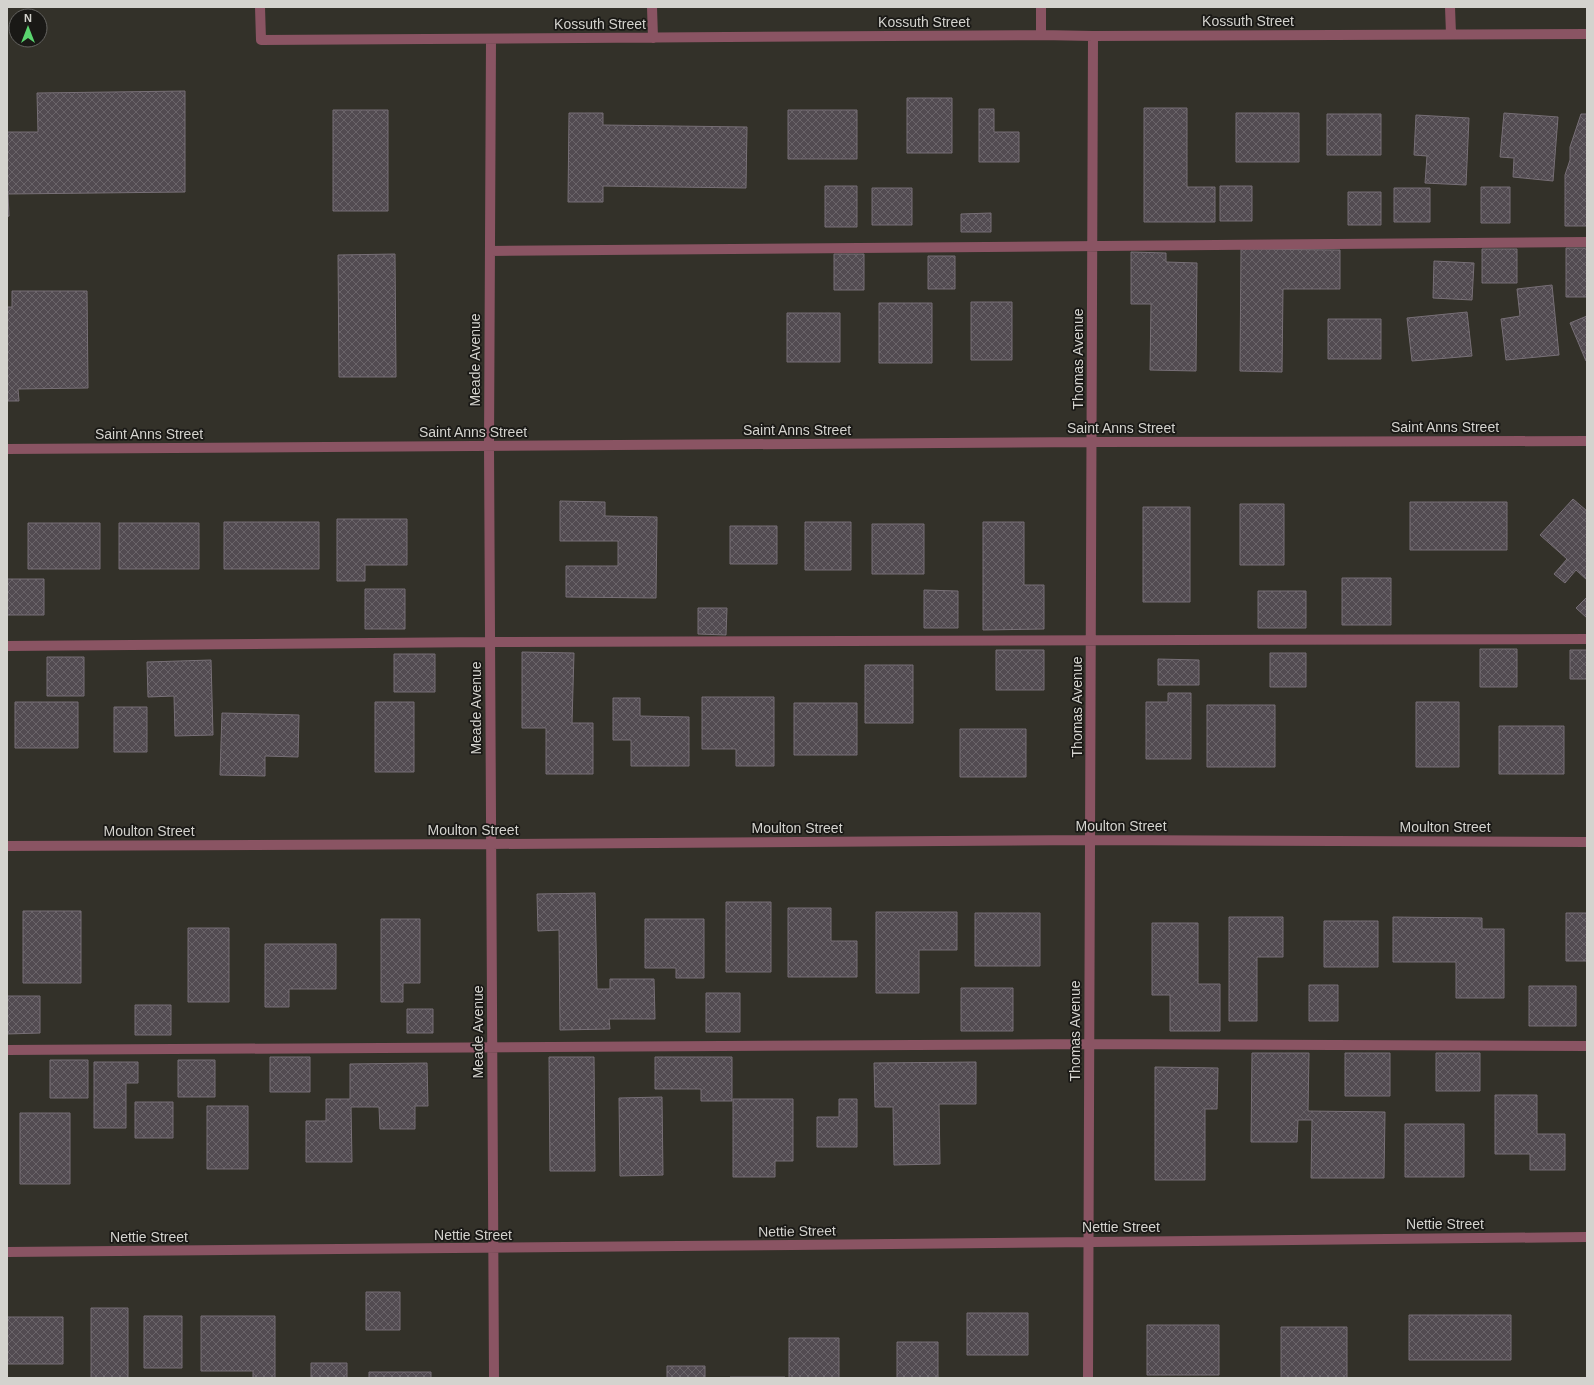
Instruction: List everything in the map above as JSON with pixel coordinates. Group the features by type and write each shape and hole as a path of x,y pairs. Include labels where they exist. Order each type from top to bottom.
{"street":[{"name":"Kossuth Street","path":"260,7 261,40 1041,35 1587,34"},
{"path":"652,7 653,38"},
{"path":"1041,7 1041,35"},
{"path":"1450,7 1451,34"},
{"name":"Thomas Avenue","path":"1088,1378 1093,36"},
{"name":"Meade Avenue","path":"491,39 489,446 494,1378"},
{"path":"490,251 1587,242"},
{"name":"Saint Anns Street","path":"7,449 1092,442 1587,441"},
{"path":"7,646 490,642 1587,639"},
{"name":"Moulton Street","path":"7,846 1090,840 1587,842"},
{"path":"7,1050 1089,1044 1587,1046"},
{"name":"Nettie Street","path":"7,1252 493,1249 1088,1241 1587,1237"}],"building":[{"path":"185,91 185,192 8,194 9,216 7,217 7,132 38,132 37,93"},
{"path":"907,98 952,98 952,153 907,153"},
{"path":"1144,108 1187,108 1187,187 1215,187 1215,222 1144,222"},
{"path":"979,109 994,109 994,132 1019,132 1019,162 979,162"},
{"path":"333,110 388,110 388,211 333,211"},
{"path":"788,110 857,110 857,159 788,159"},
{"path":"569,113 603,113 603,125 747,127 746,188 603,186 603,202 568,202"},
{"path":"1236,113 1299,113 1299,162 1236,162"},
{"path":"1504,113 1558,117 1553,181 1513,177 1514,158 1500,157"},
{"path":"1327,114 1381,114 1381,155 1327,155"},
{"path":"1581,114 1587,114 1587,226 1565,226 1565,175 1570,160 1570,147"},
{"path":"1416,115 1469,118 1466,185 1425,183 1427,156 1414,155"},
{"path":"825,186 857,186 857,227 825,227"},
{"path":"1220,186 1252,186 1252,221 1220,221"},
{"path":"1481,187 1510,187 1510,223 1481,223"},
{"path":"872,188 912,188 912,225 872,225"},
{"path":"1394,188 1430,188 1430,222 1394,222"},
{"path":"1348,192 1381,192 1381,225 1348,225"},
{"path":"991,213 991,232 961,232 961,214"},
{"path":"1566,248 1587,248 1587,297 1566,297"},
{"path":"1241,249 1340,250 1340,289 1283,289 1282,372 1240,371"},
{"path":"1482,249 1517,249 1517,283 1482,283"},
{"path":"1131,252 1166,253 1166,262 1197,263 1196,371 1150,370 1151,304 1131,304"},
{"path":"395,254 396,377 339,377 338,255"},
{"path":"834,254 864,254 864,290 834,290"},
{"path":"928,256 955,256 955,289 928,289"},
{"path":"1434,261 1474,263 1472,300 1433,298"},
{"path":"1552,285 1559,355 1506,360 1501,319 1520,316 1517,289"},
{"path":"12,291 87,291 88,388 18,389 19,401 7,401 7,307 12,307"},
{"path":"971,302 1012,302 1012,360 971,360"},
{"path":"879,303 932,303 932,363 879,363"},
{"path":"1467,312 1472,356 1412,361 1407,318"},
{"path":"787,313 840,313 840,362 787,362"},
{"path":"1587,316 1587,361 1586,361 1570,323"},
{"path":"1328,319 1381,319 1381,359 1328,359"},
{"path":"1573,499 1587,511 1587,580 1576,570 1565,583 1554,574 1567,559 1540,535"},
{"path":"560,501 605,502 605,516 657,517 656,598 566,597 566,566 618,566 618,541 560,541"},
{"path":"1410,502 1507,502 1507,550 1410,550"},
{"path":"1240,504 1284,504 1284,565 1240,565"},
{"path":"1143,507 1190,507 1190,602 1143,602"},
{"path":"337,519 407,519 407,565 365,565 365,581 337,581"},
{"path":"224,522 319,522 319,569 224,569"},
{"path":"805,522 851,522 851,570 805,570"},
{"path":"983,522 1024,522 1024,585 1044,585 1044,629 983,630"},
{"path":"28,523 100,523 100,569 28,569"},
{"path":"119,523 199,523 199,569 119,569"},
{"path":"872,524 924,524 924,574 872,574"},
{"path":"730,526 777,526 777,564 730,564"},
{"path":"1342,578 1391,578 1391,625 1342,625"},
{"path":"7,579 44,579 44,615 7,615"},
{"path":"365,589 405,589 405,629 365,629"},
{"path":"924,590 958,591 958,628 924,628"},
{"path":"1258,591 1306,591 1306,628 1258,628"},
{"path":"1587,597 1587,618 1576,608"},
{"path":"698,608 727,608 726,635 698,634"},
{"path":"1480,649 1517,649 1517,687 1480,687"},
{"path":"996,650 1044,650 1044,690 996,690"},
{"path":"1570,650 1587,650 1587,679 1570,679"},
{"path":"522,652 574,653 572,723 593,723 593,774 546,774 546,728 522,728"},
{"path":"1270,653 1306,653 1306,687 1270,687"},
{"path":"394,654 435,654 435,692 394,692"},
{"path":"47,657 84,657 84,696 47,696"},
{"path":"1158,659 1199,660 1199,685 1158,685"},
{"path":"211,660 213,735 175,736 174,696 148,697 147,662"},
{"path":"865,665 913,665 913,723 865,723"},
{"path":"1168,693 1191,693 1191,759 1146,759 1146,702 1168,702"},
{"path":"702,697 774,697 774,766 736,766 736,749 702,749"},
{"path":"613,698 640,698 640,716 689,717 689,766 631,766 631,740 613,740"},
{"path":"15,702 78,702 78,748 15,748"},
{"path":"375,702 414,702 414,772 375,772"},
{"path":"1416,702 1459,702 1459,767 1416,767"},
{"path":"794,703 857,703 857,755 794,755"},
{"path":"1207,705 1275,705 1275,767 1207,767"},
{"path":"114,707 147,707 147,752 114,752"},
{"path":"222,713 299,715 298,757 265,756 265,776 220,775"},
{"path":"1499,726 1564,726 1564,774 1499,774"},
{"path":"960,729 1026,729 1026,777 960,777"},
{"path":"595,893 597,989 610,989 610,979 654,979 655,1019 609,1019 610,1029 560,1030 559,930 538,931 537,894"},
{"path":"726,902 771,902 771,972 726,972"},
{"path":"788,908 831,908 831,941 857,941 857,977 788,977"},
{"path":"23,911 81,911 81,983 23,983"},
{"path":"876,912 957,912 957,950 919,950 919,993 876,993"},
{"path":"975,913 1040,913 1040,966 975,966"},
{"path":"1566,913 1587,913 1587,961 1566,961"},
{"path":"1229,917 1283,917 1283,957 1257,957 1257,1021 1229,1021"},
{"path":"1393,917 1482,918 1482,929 1504,929 1504,998 1456,998 1456,962 1393,962"},
{"path":"381,919 420,919 420,983 403,983 403,1002 381,1002"},
{"path":"645,919 704,919 704,978 676,978 676,968 645,968"},
{"path":"1324,921 1378,921 1378,967 1324,967"},
{"path":"1152,923 1198,923 1198,984 1220,984 1220,1031 1170,1031 1170,995 1152,995"},
{"path":"188,928 229,928 229,1002 188,1002"},
{"path":"265,944 336,944 336,989 289,989 289,1007 265,1007"},
{"path":"1309,985 1338,985 1338,1021 1309,1021"},
{"path":"1529,986 1576,986 1576,1026 1529,1026"},
{"path":"961,988 1013,988 1013,1031 961,1031"},
{"path":"706,993 740,993 740,1032 706,1032"},
{"path":"7,996 40,996 40,1033 7,1034"},
{"path":"135,1005 171,1005 171,1035 135,1035"},
{"path":"407,1009 433,1009 433,1033 407,1033"},
{"path":"1252,1053 1309,1053 1308,1111 1385,1112 1384,1178 1311,1178 1312,1120 1298,1120 1297,1142 1251,1142"},
{"path":"1345,1053 1390,1053 1390,1096 1345,1096"},
{"path":"1436,1053 1480,1053 1480,1091 1436,1091"},
{"path":"270,1057 310,1057 310,1092 270,1092"},
{"path":"549,1057 594,1057 595,1171 550,1171"},
{"path":"655,1057 732,1057 732,1101 701,1101 701,1089 655,1089"},
{"path":"50,1060 88,1060 88,1098 50,1098"},
{"path":"178,1060 215,1060 215,1097 178,1097"},
{"path":"94,1062 138,1062 138,1083 126,1083 126,1128 94,1128"},
{"path":"976,1062 976,1104 939,1104 940,1164 894,1165 893,1107 875,1107 874,1063"},
{"path":"427,1063 428,1106 415,1106 415,1129 380,1129 379,1107 351,1107 352,1162 306,1162 306,1121 326,1121 326,1099 350,1099 350,1064"},
{"path":"1155,1067 1218,1068 1217,1109 1205,1109 1205,1180 1155,1180"},
{"path":"1495,1095 1537,1095 1537,1134 1565,1134 1565,1170 1530,1170 1530,1154 1495,1154"},
{"path":"662,1097 663,1175 620,1176 619,1098"},
{"path":"733,1099 793,1099 793,1161 775,1161 775,1177 733,1177"},
{"path":"839,1099 857,1099 857,1147 817,1147 817,1117 839,1117"},
{"path":"135,1102 173,1102 173,1138 135,1138"},
{"path":"207,1106 248,1106 248,1169 207,1169"},
{"path":"20,1113 70,1113 70,1184 20,1184"},
{"path":"1405,1124 1464,1124 1464,1177 1405,1177"},
{"path":"366,1292 400,1292 400,1330 366,1330"},
{"path":"91,1308 128,1308 128,1378 91,1378"},
{"path":"967,1313 1028,1313 1028,1355 967,1355"},
{"path":"1409,1315 1511,1315 1511,1360 1409,1360"},
{"path":"144,1316 182,1316 182,1368 144,1368"},
{"path":"201,1316 275,1316 275,1378 253,1378 253,1371 201,1371"},
{"path":"7,1317 63,1317 63,1364 7,1364"},
{"path":"1147,1325 1219,1325 1219,1375 1147,1375"},
{"path":"1281,1327 1347,1327 1347,1378 1281,1378"},
{"path":"789,1338 839,1338 839,1378 789,1378"},
{"path":"897,1342 938,1342 938,1378 897,1378"},
{"path":"311,1363 347,1363 347,1378 311,1378"},
{"path":"667,1366 705,1366 705,1378 667,1378"},
{"path":"369,1372 431,1372 431,1378 369,1378"},
{"path":"785,1377 785,1378 730,1378"}]}
